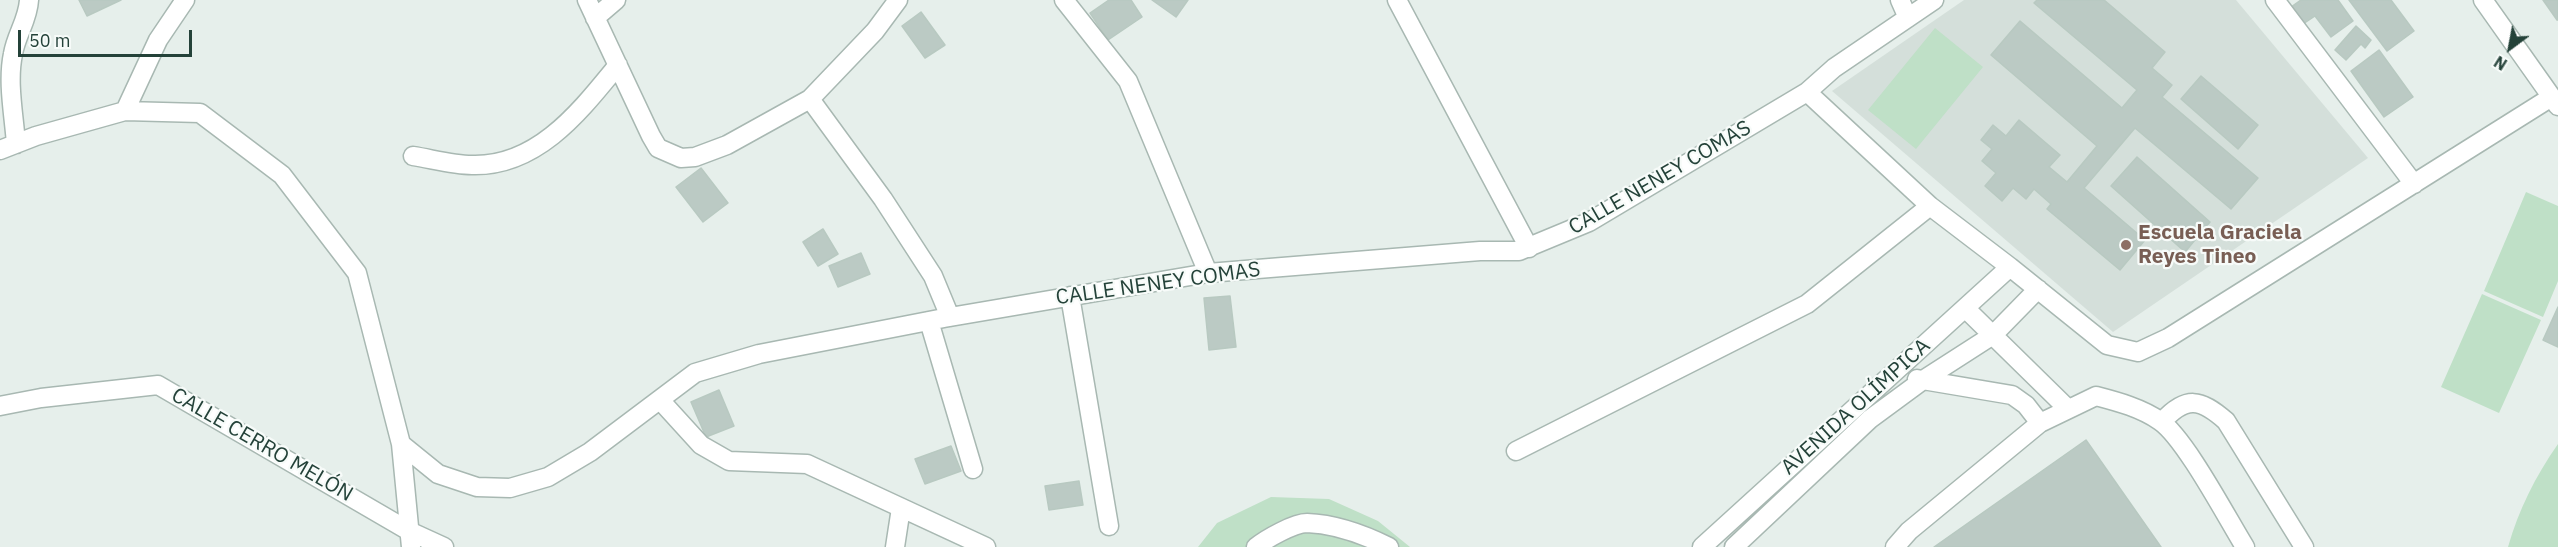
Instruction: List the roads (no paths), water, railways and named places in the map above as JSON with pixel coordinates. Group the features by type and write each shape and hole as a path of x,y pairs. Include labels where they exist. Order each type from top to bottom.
{"street":[{"path":"29,0 28,13 13,51 8,147 125,111 200,113 282,175 357,273 401,444 410,539"},
{"path":"125,111 158,40 185,0"},
{"path":"586,0 658,148 681,158 695,158 727,145 810,99 875,31 898,0"},
{"path":"595,18 616,0"},
{"path":"1064,0 1128,81 1208,273"},
{"path":"1397,0 1529,248"},
{"path":"1900,0 1908,18"},
{"name":"CALLE NENEY COMAS","path":"401,444 438,474 477,487 510,488 548,477 590,452 695,373 759,354 951,317 1208,273 1480,251 1520,251 1589,222 1807,92 1834,68 1934,0"},
{"path":"1807,92 1930,206 2107,345 2138,352 2168,338 2414,184 2554,102 2483,0"},
{"path":"2278,1 2414,184"},
{"path":"413,156 473,165 511,160 551,138 583,108 618,65"},
{"path":"810,99 883,199 933,276 951,317"},
{"path":"1516,451 1807,304 1930,206"},
{"name":"AVENIDA OLÍMPICA","path":"1702,547 2010,267"},
{"path":"1734,547 1870,420 1923,380 1993,335 2038,290"},
{"path":"1070,296 1109,526"},
{"path":"1965,308 2068,408"},
{"path":"929,321 973,470"},
{"path":"1892,375 2012,395 2026,405 2040,423"},
{"name":"CALLE CERRO MELÓN","path":"0,406 41,398 158,385 410,539 444,547"},
{"path":"1895,547 1909,531 2040,423 2096,396 2133,406 2162,422 2182,445 2245,547"},
{"path":"660,400 701,445 729,461 807,464 986,547"},
{"path":"2162,422 2182,404 2198,402 2213,410 2226,421 2304,547"},
{"path":"895,547 902,508"},
{"path":"1256,547 1267,538 1305,523 1364,534 1389,547"}],"place":[{"name":"Escuela Graciela Reyes Tineo","path":"2126,245"}]}
